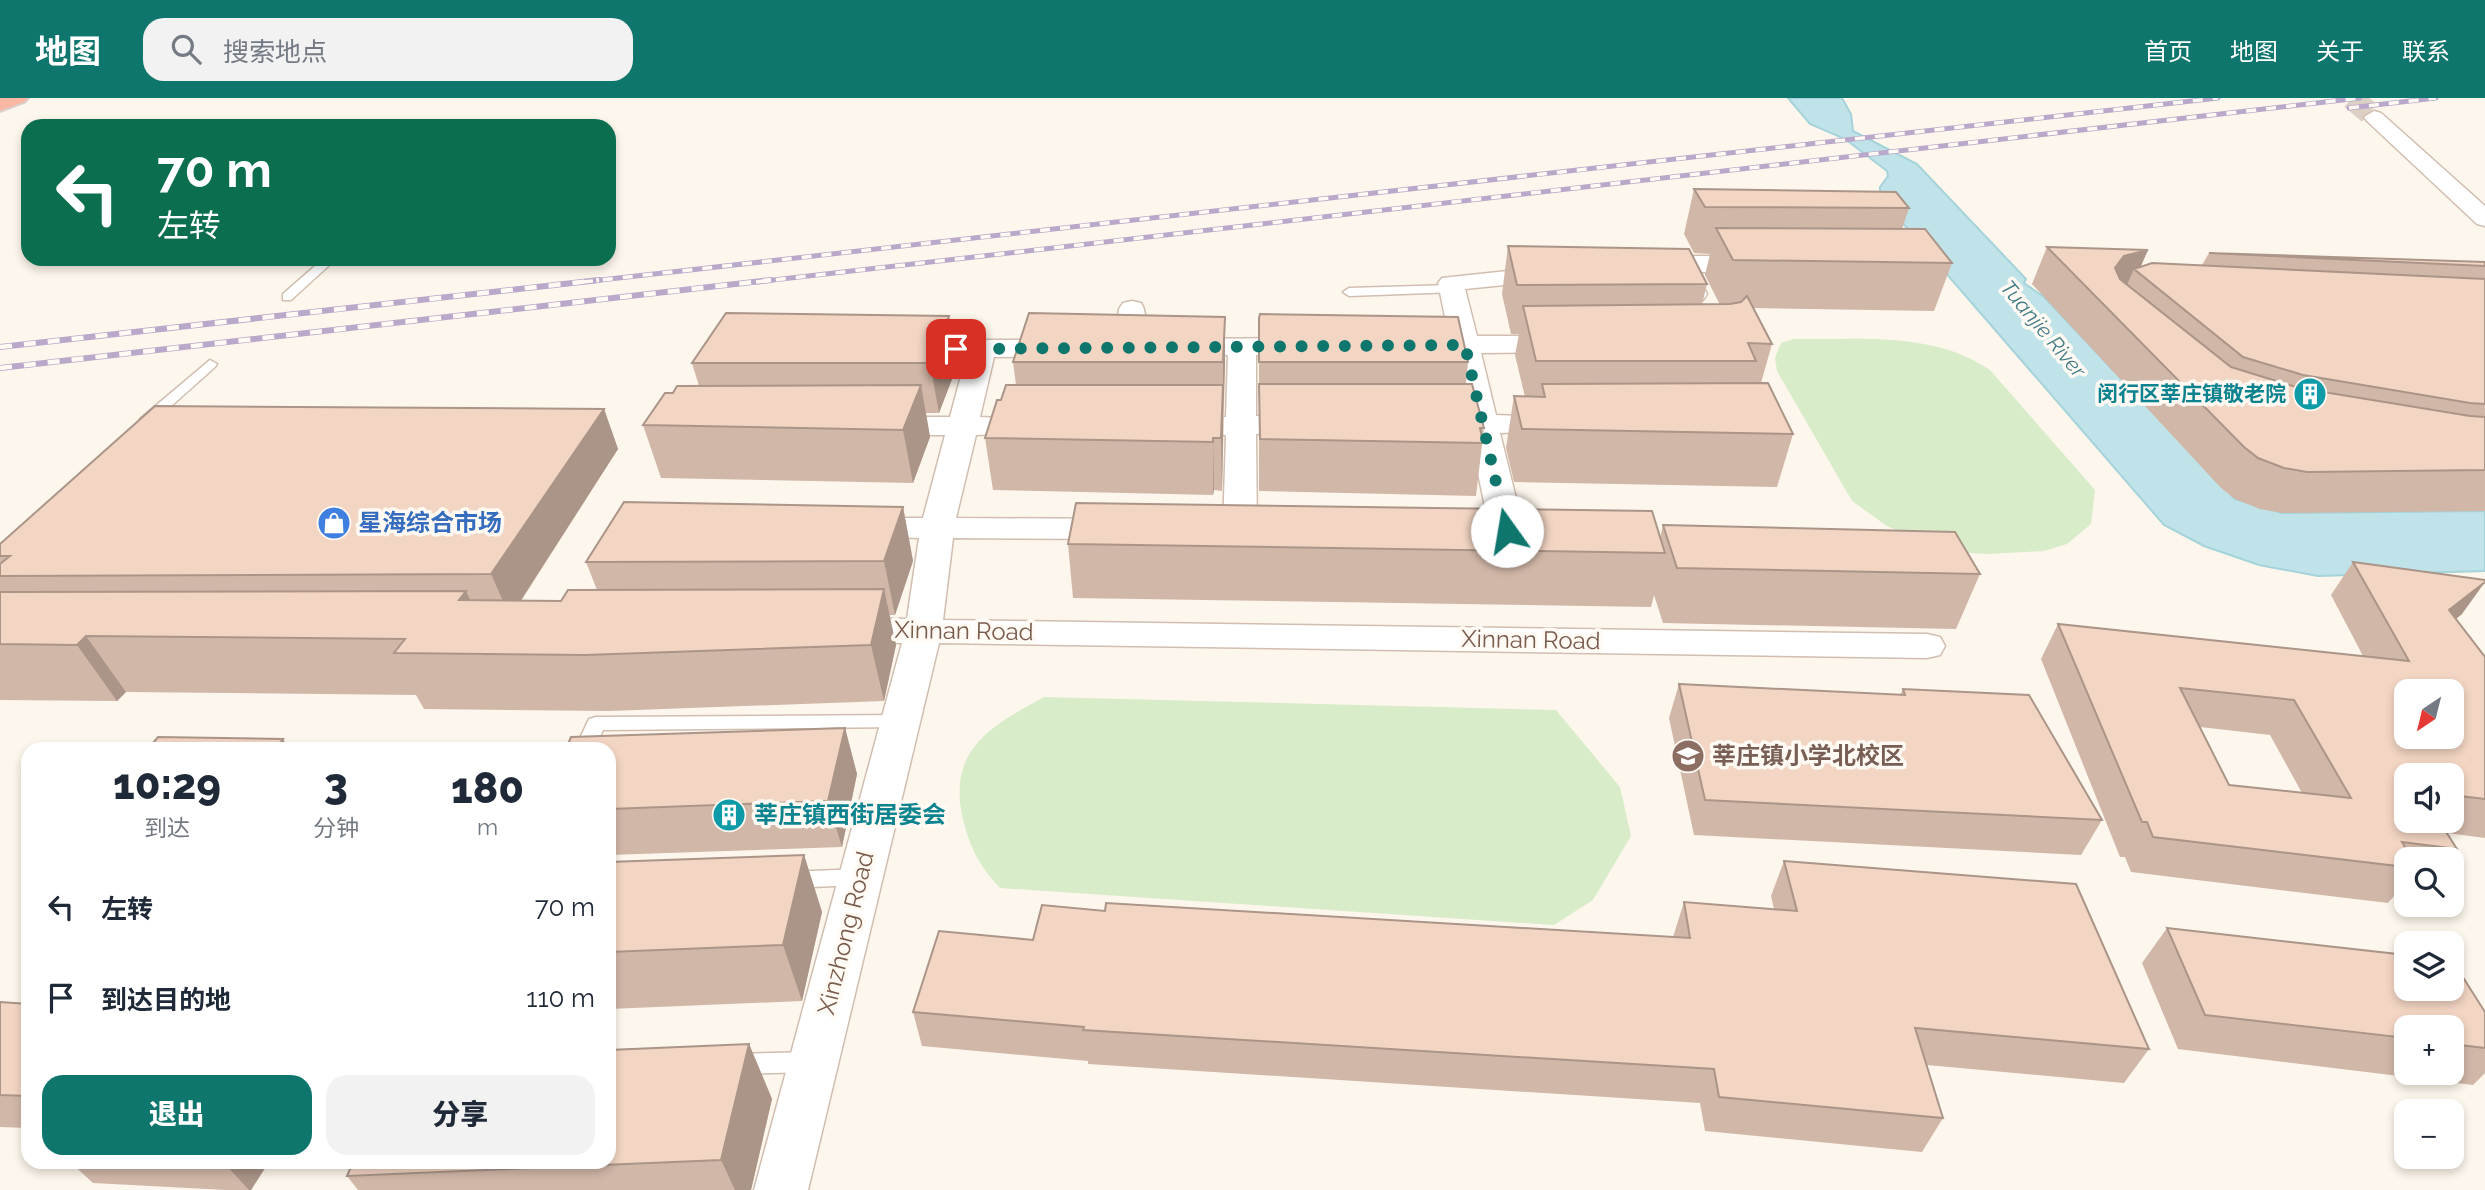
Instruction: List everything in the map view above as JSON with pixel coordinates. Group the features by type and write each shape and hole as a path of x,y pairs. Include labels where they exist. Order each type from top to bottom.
{"highway":[{"path":"0,106 18,98"}],"street":[{"path":"2374,117 2485,219"},
{"path":"1707,321 1666,265 1781,264"},
{"path":"1507,531 1451,283 1585,272"},
{"path":"1106,348 1132,309"},
{"path":"1395,346 1585,344"},
{"path":"873,350 1340,346"},
{"path":"1239,530 1242,347"},
{"name":"Xinzhong Road","path":"781,1190 924,630 937,529 982,348"},
{"path":"1402,425 1593,424"},
{"path":"1144,426 1335,425"},
{"path":"852,426 1060,426"},
{"path":"826,528 1143,530"},
{"name":"Xinnan Road","path":"814,630 1927,646"}],"lane":[{"path":"287,297 322,266"},
{"path":"1349,292 1452,289"},
{"path":"132,433 210,365"},
{"path":"588,742 596,724 901,721"},
{"path":"763,881 860,877"},
{"path":"718,1065 814,1062"}],"green space":[{"path":"1794,339 1870,339 1920,343 1945,349 1990,370 2095,490 2091,524 2067,544 2044,551 1990,554 1949,552 1887,526 1852,501 1777,371 1775,358 1781,343"},
{"path":"1044,697 1556,710 1620,787 1631,836 1593,900 1554,925 1000,888 982,866 970,842 960,798 961,778 966,760 990,731"}],"water":[{"name":"Tuanjie River","path":"1788,98 1842,98 1851,114 1853,131 1917,164 2026,279 2024,283 2044,297 2235,499 2282,513 2485,511 2485,571 2318,576 2259,565 2204,546 2164,525 1880,197 1880,187 1888,176 1887,171 1845,139 1810,124"}],"building":[{"path":"1694,189 1896,192 1909,208 1705,207"},
{"path":"1716,228 1925,229 1952,263 1733,260"},
{"path":"1508,246 1689,249 1707,284 1517,285"},
{"path":"2047,247 2148,250 2124,256 2115,268 2120,279 2231,367 2299,388 2485,417 2485,470 2307,472 2284,468 2258,458 2244,447"},
{"path":"2209,253 2485,262 2485,266"},
{"path":"2152,263 2485,279 2485,404 2303,375 2243,357 2134,269"},
{"path":"1747,296 1772,344 1748,343 1756,361 1536,361 1523,306 1730,304 1741,302"},
{"path":"726,313 949,316 930,363 692,363"},
{"path":"1029,313 1225,317 1223,362 1013,362"},
{"path":"1260,314 1458,317 1468,362 1259,362"},
{"path":"1768,383 1793,434 1522,429 1514,396 1545,397 1542,384"},
{"path":"1259,384 1472,384 1484,428 1480,428 1483,443 1260,439"},
{"path":"921,385 903,430 643,425 665,393 673,393 677,386"},
{"path":"1006,385 1223,385 1221,438 1213,438 1213,442 985,438 997,400 1001,400"},
{"name":"星海综合市场","path":"155,406 604,409 491,574 0,576 0,564 10,556 0,556 0,544"},
{"path":"624,502 903,507 884,561 586,562"},
{"path":"1076,503 1652,511 1665,553 1068,544"},
{"path":"1663,525 1955,532 1980,574 1677,568"},
{"path":"2353,562 2485,580 2449,610 2485,657 2485,799 2464,796 2464,763 2394,763 2394,833 2447,833 2456,847 2402,842 2405,847 2394,847 2394,866 2153,837 2147,822 2142,822 2058,624 2409,661","holes":["2180,688 2294,700 2351,798 2229,785"]},
{"path":"884,589 871,645 586,655 394,653 405,639 86,636 77,645 0,644 0,592 466,591 459,600 561,601 568,590"},
{"path":"1679,684 1905,695 1903,689 2029,695 2102,820 1705,800"},
{"path":"845,728 828,801 616,809 616,742 569,742 571,737"},
{"path":"158,737 283,739 281,742 154,742"},
{"path":"804,855 783,945 616,952 616,862"},
{"path":"1784,861 2076,884 2149,1049 1915,1028 1943,1118 1719,1097 1714,1069 1083,1030 1084,1027 913,1012 939,931 1033,940 1042,905 1105,911 1106,903 1690,938 1684,902 1797,911"},
{"path":"2167,928 2394,954 2394,1001 2464,1001 2464,979 2485,1012 2485,1048 2464,1045 2464,1015 2394,1015 2394,1037 2205,1015"},
{"path":"0,1002 21,1004 21,1096 0,1095"},
{"path":"749,1044 721,1160 616,1164 616,1050"},
{"path":"350,1169 511,1169 347,1176"}],"tunnel":[{"path":"2352,98 2374,117"}],"railway":[{"path":"583,282 2218,98"},
{"path":"756,282 2360,98"},
{"path":"2349,108 2436,98"},
{"path":"0,347 599,280"},
{"path":"0,368 771,280"}],"place":[{"name":"闵行区莘庄镇敬老院","path":"2310,394"},
{"name":"星海综合市场","path":"334,523"},
{"name":"莘庄镇小学北校区","path":"1688,756"},
{"name":"莘庄镇西街居委会","path":"729,815"}],"route":[{"path":"956,349 1465,345 1507,531"}]}
